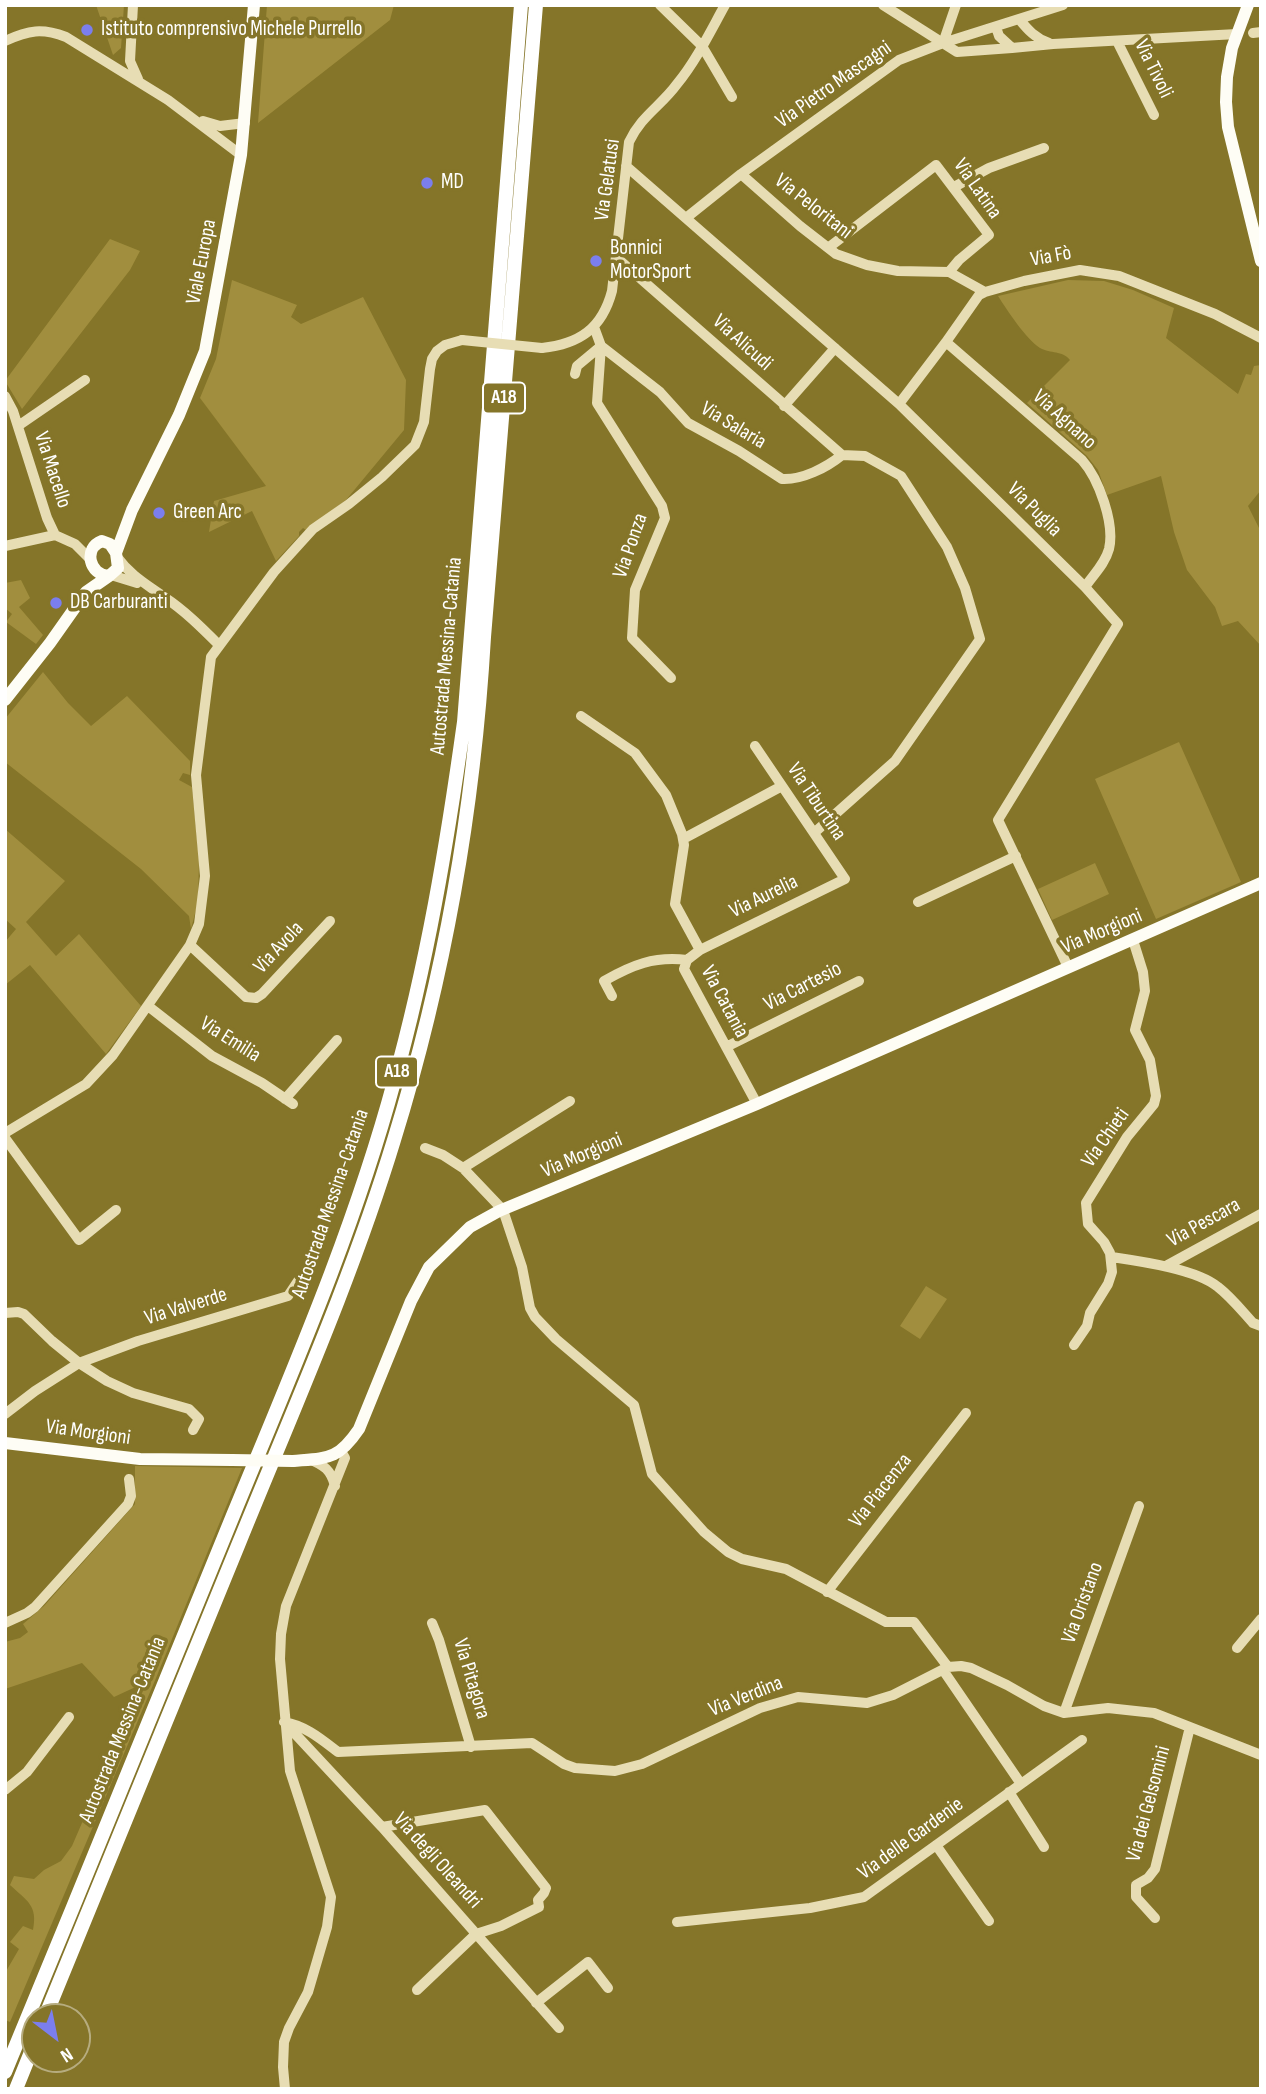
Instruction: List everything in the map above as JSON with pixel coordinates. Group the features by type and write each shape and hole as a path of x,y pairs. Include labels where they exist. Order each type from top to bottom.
{"highway":[{"name":"Autostrada Messina-Catania","path":"5,2072 320,1302 378,1137 412,1015 439,890 464,722 521,5"},
{"path":"470,791 485,551 528,5"},
{"name":"Autostrada Messina-Catania","path":"52,2003 369,1218 410,1088 439,971 464,839 479,721 536,5"}],"main road":[{"name":"Viale Europa","path":"132,510 179,415 205,351 241,155 254,5"},
{"path":"1249,7 1232,48 1226,102 1228,127 1261,261"},
{"path":"86,592 91,550 114,532 132,510"},
{"path":"116,555 132,510"},
{"path":"5,700 86,592 118,568 116,555 110,544 100,542"},
{"path":"91,563 102,576 110,576"},
{"name":"Via Morgioni","path":"8,1441 140,1459 293,1461 330,1457 341,1451 359,1429 411,1301 429,1267 470,1227 503,1210 757,1104 1261,883"}],"street":[{"path":"133,5 130,61 140,83"},
{"path":"660,5 702,46 732,97"},
{"name":"Via Gelatusi","path":"594,327 608,305 617,258 629,142 636,126 677,85 725,5"},
{"path":"883,5 957,52 1237,34"},
{"path":"943,43 956,5"},
{"name":"Via Pietro Mascagni","path":"686,218 741,174 899,60 943,43 1063,5"},
{"path":"1020,19 1032,34 1052,44"},
{"path":"996,27 999,36 1012,48"},
{"path":"5,41 34,30 50,31 66,37 184,112 241,155"},
{"name":"Via Tivoli","path":"1117,41 1154,116"},
{"path":"111,65 124,57 130,45"},
{"path":"184,112 220,126 245,123"},
{"path":"954,187 989,168 1044,148"},
{"name":"Via Latina","path":"828,248 936,165 989,234 949,272"},
{"name":"Via Puglia","path":"626,166 899,404 1118,624 999,820 1069,967"},
{"name":"Via Peloritani","path":"741,174 836,254 867,265 898,271 949,272 985,292"},
{"name":"Via Alicudi","path":"617,258 842,456"},
{"name":"Via Fò","path":"985,292 1080,270 1119,276 1215,314 1258,339"},
{"path":"899,404 979,295 985,292"},
{"path":"116,1210 79,1240 5,1135 86,1084 113,1055 190,945 199,924 205,876 196,775 211,657 274,572 313,529 349,504 408,453 420,434 426,411 430,369 437,351 452,342 462,340 541,348 559,346 574,341 594,327 601,346 577,366 575,374"},
{"name":"Via Agnano","path":"946,342 1092,471 1098,482 1109,524 1110,546 1105,559 1084,587"},
{"name":"Via Salaria","path":"601,346 660,392 688,423 782,479 790,479 825,467 842,456"},
{"name":"Via Ponza","path":"601,346 597,403 662,506 664,518 635,590 632,638 671,678"},
{"path":"784,406 835,348"},
{"path":"18,426 85,380"},
{"name":"Via Macello","path":"5,396 55,535 75,544"},
{"path":"814,833 895,761 980,639 965,588 947,547 901,476 865,456 842,456"},
{"path":"5,546 55,535"},
{"path":"75,544 100,542"},
{"path":"75,544 91,563"},
{"path":"116,555 125,568 165,597 219,645"},
{"path":"110,576 145,585"},
{"name":"Via Catania","path":"581,716 635,753 666,795 683,839 675,904 700,950 687,960 684,969 757,1104"},
{"name":"Via Tiburtina","path":"755,746 845,879"},
{"path":"683,839 782,786"},
{"path":"918,902 1016,856"},
{"name":"Via Aurelia","path":"700,950 845,879"},
{"name":"Via Avola","path":"190,945 246,997 256,998 262,995 330,921"},
{"name":"Via Chieti","path":"1112,1257 1104,1242 1088,1224 1086,1203 1127,1137 1154,1104 1156,1096 1150,1060 1135,1030 1145,991 1143,972 1133,940"},
{"path":"612,996 604,981 630,966 669,959 687,960"},
{"name":"Via Cartesio","path":"726,1047 859,981"},
{"name":"Via Emilia","path":"148,1006 212,1056 262,1083 289,1102 337,1040"},
{"path":"463,1168 570,1101"},
{"path":"425,1148 443,1155 463,1168 503,1210 522,1268 530,1308 535,1317 556,1339 635,1405 656,1480 704,1532 728,1552 750,1561 786,1569 886,1622 914,1622 1021,1784"},
{"name":"Via Pescara","path":"1166,1266 1261,1214"},
{"path":"1074,1345 1108,1284 1112,1272 1112,1257 1166,1266 1205,1279 1217,1286 1253,1323 1261,1326"},
{"name":"Via Valverde","path":"79,1363 138,1341 288,1296 298,1282"},
{"path":"5,1313 24,1314 79,1363 107,1381 133,1393 189,1409 199,1419 193,1430"},
{"name":"Via Morgioni","path":"5,1414 79,1363"},
{"name":"Via Piacenza","path":"827,1592 966,1413"},
{"path":"285,2089 285,2042 289,2028 308,1992 327,1927 331,1897 293,1782 284,1722 280,1659 284,1619 291,1594 345,1458 341,1451"},
{"path":"309,1459 328,1469 335,1486"},
{"path":"6,1623 35,1606 128,1504 131,1496 129,1479"},
{"name":"Via Oristano","path":"1063,1713 1139,1506"},
{"path":"1237,1648 1261,1619"},
{"name":"Via Pitagora","path":"432,1623 471,1747"},
{"path":"946,1668 971,1668 1063,1713 1108,1708 1154,1713 1261,1755"},
{"name":"Via Verdina","path":"284,1722 298,1724 338,1752 532,1743 564,1765 615,1771 642,1764 760,1708 798,1697 867,1703 893,1695 946,1668"},
{"path":"5,1790 27,1772 69,1717"},
{"name":"Via degli Oleandri","path":"284,1722 382,1827 559,2028"},
{"name":"Via dei Gelsomini","path":"1155,1918 1136,1897 1136,1885 1156,1869 1190,1727"},
{"name":"Via delle Gardenie","path":"677,1922 810,1908 864,1897 1082,1740"},
{"path":"1009,1793 1044,1847"},
{"path":"382,1827 485,1810 546,1888 538,1900 539,1907 501,1926 476,1934 417,1990"},
{"path":"936,1845 989,1921"},
{"path":"536,2003 588,1962 608,1988"}],"shaded area":[{"path":"96,5 124,5 121,48 113,55"},
{"path":"267,5 394,5 390,20 258,123"},
{"path":"110,239 140,251 130,270 22,409 5,381"},
{"path":"232,280 297,305 291,317 301,324 363,297 406,380 404,430 346,500 306,530 303,528 276,561 252,511 209,532 214,501 266,486 200,398 216,359"},
{"path":"1068,280 1104,281 1174,308 1166,338 1238,394 1246,374 1251,375 1254,366 1261,365 1261,490 1248,506 1261,532 1261,646 1238,621 1222,626 1215,607 1187,570 1174,532 1161,476 1107,495 1098,470 1087,456 1027,403 1070,360 1035,344 998,296"},
{"path":"21,580 30,598 19,607 43,635 36,644 6,622 12,614 5,608 5,583"},
{"path":"43,672 91,726 127,696 190,761 190,775 183,773 179,780 192,787 199,860 198,902 191,929 189,916 141,869 5,762 5,719"},
{"path":"1179,742 1241,882 1156,919 1095,779"},
{"path":"5,829 65,881 26,922 56,956 79,934 141,1006 106,1054 30,965 5,985 5,942 16,929 5,919"},
{"path":"1095,863 1109,894 1052,920 1038,889"},
{"path":"926,1286 947,1299 920,1339 900,1326"},
{"path":"135,1466 242,1468 10,2022 5,2020 5,1973 19,1949 10,1942 23,1926 33,1930 34,1915 30,1904 10,1885 14,1876 34,1879 61,1861 72,1846 142,1684 114,1697 82,1663 5,1689 5,1642 20,1638 28,1632 23,1624 44,1606 135,1504"}],"place":[{"name":"Istituto comprensivo Michele Purrello","path":"87,30"},
{"name":"MD","path":"427,183"},
{"name":"Bonnici MotorSport","path":"596,261"},
{"name":"Green Arc","path":"159,513"},
{"name":"DB Carburanti","path":"56,603"}]}
